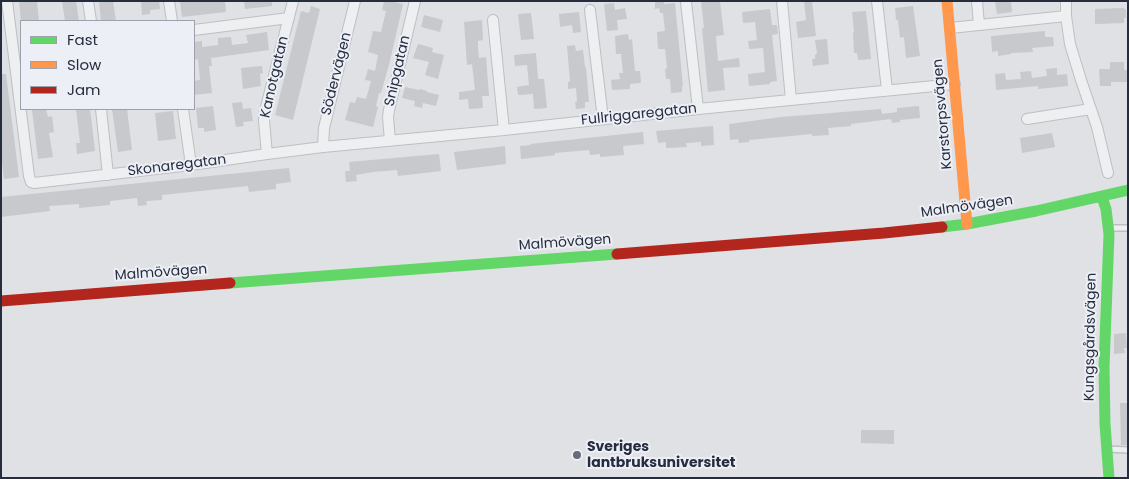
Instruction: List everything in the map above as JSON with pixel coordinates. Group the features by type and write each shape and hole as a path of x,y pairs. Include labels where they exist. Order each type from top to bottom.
{"main road":[{"name":"Karstorpsvägen","path":"947,1 967,224"},
{"name":"Malmövägen","path":"1,301 884,233 967,224 1036,211 1128,190"},
{"name":"Kungsgårdsvägen","path":"1102,197 1109,228 1104,367 1106,449 1109,478"}],"street":[{"name":"Skonaregatan","path":"7,1 20,104"},
{"path":"88,1 91,20"},
{"path":"169,1 172,20"},
{"name":"Kanotgatan","path":"267,154 264,115 293,1"},
{"name":"Södervägen","path":"323,148 324,128 355,1"},
{"name":"Snipgatan","path":"390,142 388,110 415,1"},
{"path":"782,1 791,100"},
{"path":"877,1 887,90"},
{"path":"977,1 979,25"},
{"path":"1066,1 1070,44 1091,109 1108,173"},
{"path":"686,2 698,109"},
{"path":"590,10 603,119"},
{"path":"950,28 1066,16"},
{"path":"195,30 288,18"},
{"path":"493,20 504,130"},
{"name":"Fullriggaregatan","path":"323,148 955,84"},
{"path":"1027,119 1091,109"},
{"name":"Skonaregatan","path":"21,110 29,176 31,182 34,183 323,148"},
{"path":"101,110 108,175"},
{"path":"183,110 191,165"}],"lane":[{"path":"1109,228 1128,228"},
{"path":"1106,449 1128,450"}],"building":[{"path":"19,1 37,1 39,20 21,20"},
{"path":"62,1 76,1 79,20 65,20"},
{"path":"99,1 113,1 116,20 101,20"},
{"path":"141,1 159,1 160,9 150,10 150,14 142,15"},
{"path":"180,1 225,1 226,12 182,17"},
{"path":"244,1 272,1 272,6 245,9"},
{"path":"384,1 403,4 390,61 381,93 379,93 373,127 345,120 350,102 355,103 357,97 366,99 371,81 365,80 368,69 375,71 378,55 368,52 373,31 381,32 386,11 382,10"},
{"path":"655,1 664,1 664,4 675,3 682,92 671,93 670,79 666,79 665,49 658,49 657,32 665,31 663,13 660,13 659,8 655,9"},
{"path":"701,1 720,1 724,35 716,36 718,61 739,58 740,67 723,68 725,90 708,92"},
{"path":"804,1 812,1 816,36 798,38 796,22 806,20"},
{"path":"995,1 1011,1 1012,12 997,14"},
{"path":"614,3 615,10 625,8 627,19 617,20 618,30 607,31 604,4"},
{"path":"311,6 320,9 293,120 275,115 301,11 309,13"},
{"path":"913,6 920,56 906,58 904,37 900,38 895,8"},
{"path":"770,9 772,25 777,25 778,34 772,35 777,81 770,82 770,84 749,86 748,74 765,72 763,48 749,49 748,41 757,40 755,22 743,23 742,12"},
{"path":"1095,9 1126,9 1126,18 1124,18 1124,23 1095,24"},
{"path":"866,11 871,59 858,60 857,53 854,53 852,12"},
{"path":"579,12 581,32 573,33 572,25 560,27 559,14"},
{"path":"531,13 534,39 521,40 518,14"},
{"path":"424,15 443,20 440,32 421,27"},
{"path":"482,20 483,40 478,41 478,49 479,58 486,57 489,96 482,96 483,108 469,109 468,99 459,100 459,92 475,90 472,64 467,65 464,22"},
{"path":"1045,31 1045,37 1053,37 1054,46 1032,48 1033,52 1011,53 998,56 998,51 992,52 991,36"},
{"path":"267,32 269,50 211,58 212,66 209,66 212,93 195,95 195,81 200,80 198,59 195,60 195,42 202,41 202,47 218,45 218,38 231,37 232,45 248,43 246,35"},
{"path":"628,34 629,40 632,39 635,71 640,71 641,83 630,84 630,89 612,90 611,80 620,79 619,73 623,73 621,54 616,54 615,36"},
{"path":"827,39 829,64 813,66 812,59 815,59 817,53 815,40"},
{"path":"418,44 433,48 432,52 444,55 438,79 425,75 429,62 413,58"},
{"path":"575,45 576,51 583,50 589,102 585,102 585,108 576,109 576,88 568,89 568,82 570,81 567,46"},
{"path":"536,53 538,79 544,79 547,108 534,109 533,94 518,95 517,87 529,85 527,65 515,66 514,55"},
{"path":"1110,62 1124,62 1124,70 1128,70 1128,82 1111,82 1111,86 1100,86 1099,69 1110,69"},
{"path":"262,66 263,73 260,74 261,86 243,89 241,68"},
{"path":"1057,68 1057,75 1067,74 1068,86 1038,89 1038,86 996,90 995,74 1005,73 1006,80 1021,79 1020,72 1031,71 1032,78 1047,76 1046,69"},
{"path":"1,74 6,74 19,177 4,179 1,154"},
{"path":"405,87 439,95 436,106 423,103 422,108 414,106 415,101 402,98"},
{"path":"242,102 243,109 251,108 253,121 243,122 244,126 236,127 232,103"},
{"path":"213,106 216,130 204,132 204,128 198,128 196,108"},
{"path":"919,106 920,118 900,120 900,122 892,123 891,119 828,128 829,135 812,136 812,134 749,140 749,142 739,143 738,139 730,140 729,124 781,117 881,109 882,114 897,112 897,108"},
{"path":"32,110 46,110 48,117 52,116 54,132 49,133 53,157 38,159"},
{"path":"76,110 90,110 95,151 77,154 76,143 80,143"},
{"path":"112,110 127,110 132,150 118,152"},
{"path":"173,111 176,139 158,141 155,113"},
{"path":"713,126 714,145 701,146 701,142 686,143 687,147 666,148 666,142 658,143 656,131"},
{"path":"643,132 644,144 623,146 624,155 600,157 600,154 590,155 589,150 521,159 520,146"},
{"path":"1052,133 1055,147 1022,153 1020,138"},
{"path":"505,146 506,164 457,170 454,152"},
{"path":"439,154 441,171 398,176 397,170 373,172 356,175 357,181 346,182 345,171 350,171 349,162"},
{"path":"289,168 291,182 276,184 276,189 249,192 248,186 162,195 162,200 146,201 147,205 138,206 137,198 110,201 110,205 79,208 79,204 49,206 50,211 1,217 1,197"},
{"path":"1126,333 1127,348 1124,348 1125,353 1114,354 1114,334"},
{"path":"1120,403 1128,403 1128,445 1121,445"},
{"path":"861,430 894,430 894,444 861,443"}],"traffic: fast":[{"path":"942,227 1036,211 1128,190"},
{"path":"1102,197 1106,209 1109,234 1104,367 1105,424 1109,478"},
{"path":"230,283 617,254"}],"traffic: slow":[{"path":"947,1 967,224"}],"traffic: jam":[{"path":"617,254 942,227"},
{"path":"1,301 230,283"}],"place":[{"name":"Sveriges lantbruksuniversitet","path":"577,455"}]}
